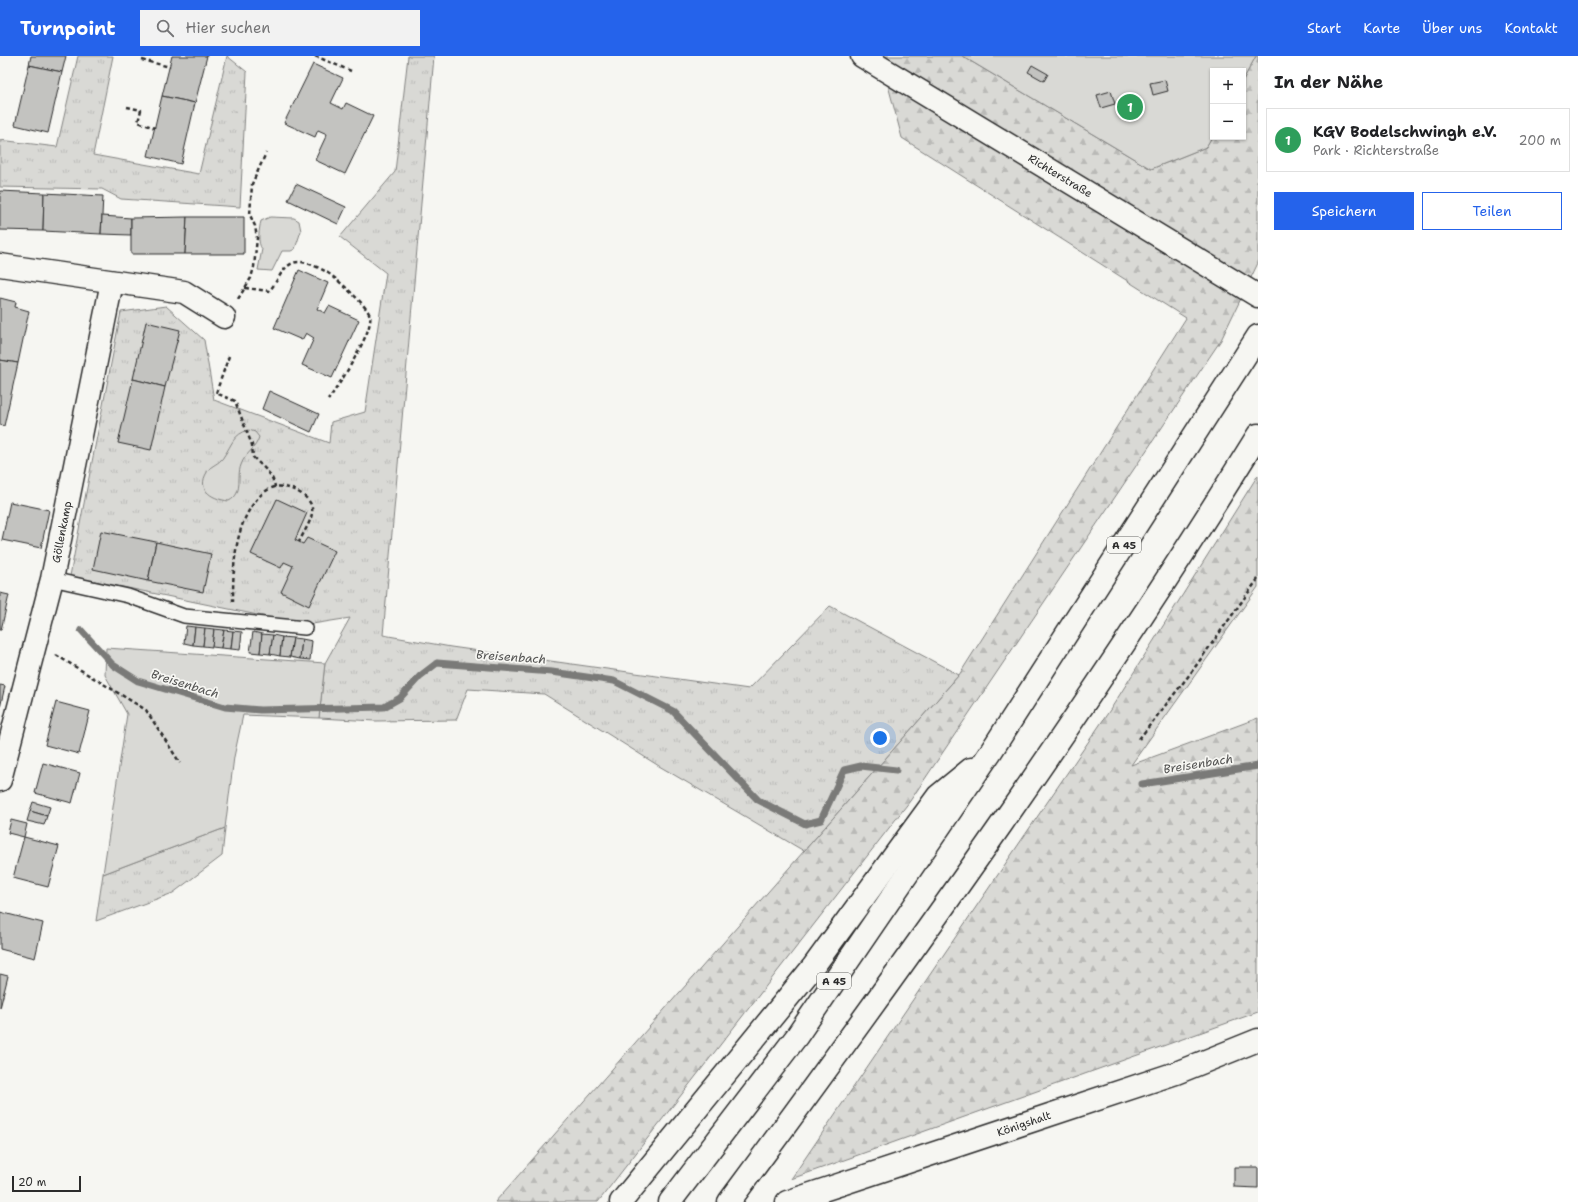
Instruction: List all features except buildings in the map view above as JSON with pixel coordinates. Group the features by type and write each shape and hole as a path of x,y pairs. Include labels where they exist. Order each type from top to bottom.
{"main road":[{"name":"Richterstraße","path":"862,56 1258,296"},
{"path":"0,266 184,292 224,317"},
{"name":"Göllenkamp","path":"0,780 52,579 112,282"},
{"name":"A 45","path":"670,1202 797,1036 990,753 1258,336"},
{"path":"729,1202 841,1051 1032,781 1209,514 1258,435"},
{"path":"621,1202 813,967 938,796 990,753"},
{"name":"Königshalt","path":"787,1202 1176,1073 1258,1040"}],"lane":[{"path":"52,579 128,596 184,616 305,628"}],"path":[{"path":"317,56 351,71"},
{"path":"142,60 170,67"},
{"path":"127,107 141,110 138,122 155,128"},
{"path":"224,317 246,288 254,267 257,238 256,226 250,215 252,184 266,153"},
{"path":"246,288 269,290 288,266 293,262 303,262 326,272 369,312 370,320 358,352 328,400"},
{"path":"229,356 216,393 235,401 252,445 253,457 270,473 274,480 275,487"},
{"path":"232,620 235,553 244,522 257,498 267,490 275,487 285,487 294,491 310,502 313,510 311,517 298,542"},
{"path":"1139,739 1190,674 1258,580"},
{"path":"36,644 146,710 180,763"}],"green space":[{"path":"78,56 113,56 93,155 199,174 227,56 247,72 240,207 121,199 102,189 0,187 0,140 57,147"},
{"path":"408,56 434,56 383,635 451,647 749,689 830,606 959,675 804,851 659,766 544,694 468,689 456,720 375,721 319,718 325,663 350,618 306,625 70,576 121,312 166,306 204,340 214,400 329,443 331,422 365,412 386,273 340,237 395,172"},
{"path":"885,56 962,56 1151,169 1206,147 1210,140 1246,140 1246,74 1256,56 1258,56 1258,263 1221,340 910,801 598,1202 495,1202 959,675 1186,318 902,138 884,70"},
{"path":"962,56 1256,56 1246,74 1246,68 1210,68 1210,140 1206,147 1151,169"},
{"path":"270,217 294,218 299,221 301,231 295,249 291,251 282,251 272,271 258,270 262,249 259,240 261,221"},
{"path":"249,430 255,432 259,437 258,441 245,457 241,465 238,490 234,498 229,501 210,495 204,487 205,475 210,468 223,458 236,437 239,434"},
{"path":"1258,475 1258,587 1131,765 1258,718 1258,1012 791,1179 1112,707"},
{"path":"106,648 325,663 319,718 243,715 234,757 225,828 103,874 127,714 105,675"},
{"path":"225,828 222,856 173,893 96,921 103,874"}],"waterway":[{"name":"Breisenbach","path":"81,630 113,665 138,681 225,707 260,710 384,707 400,698 420,676 437,663 552,672 614,681 673,711 758,800 805,824 821,820 844,770 861,766 896,770"},
{"name":"Breisenbach","path":"1142,784 1258,766"}],"place":[{"name":"KGV Bodelschwingh e.V.","path":"1130,107"}]}
